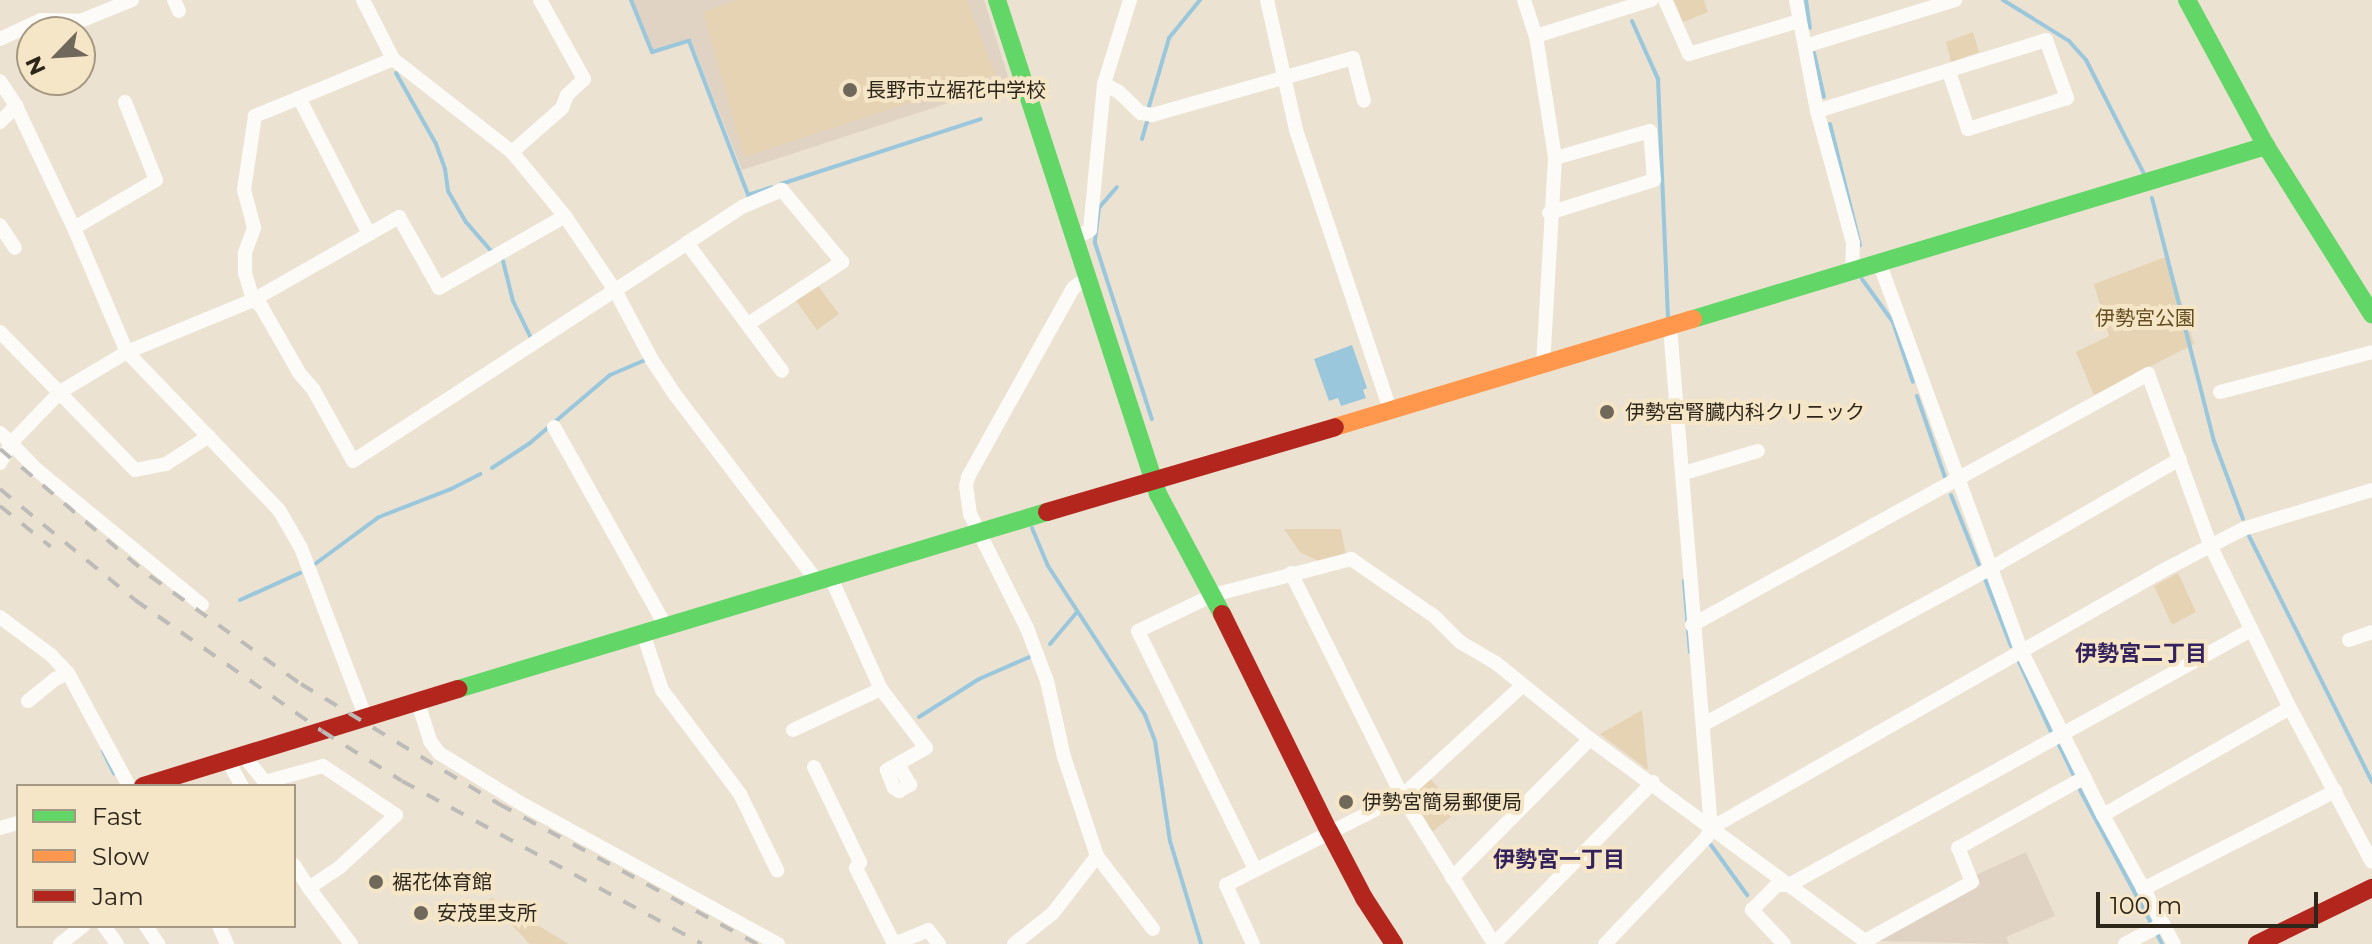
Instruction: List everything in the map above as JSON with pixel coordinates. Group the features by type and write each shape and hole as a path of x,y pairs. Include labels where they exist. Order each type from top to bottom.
{"street":[{"path":"0,39 41,20 80,21 132,0"},
{"path":"363,0 393,59 512,152 565,216 616,292 652,360 676,396 824,579 881,689 926,748 898,764"},
{"path":"512,152 562,108 567,95 584,79 540,0"},
{"path":"997,0 1077,237 1154,481 1329,831 1364,898 1394,944"},
{"path":"1077,237 1090,230 1104,84 1130,0"},
{"path":"1267,0 1282,78 1390,409"},
{"path":"1524,0 1536,36 1555,158 1549,213 1543,366"},
{"path":"1536,36 1651,0"},
{"path":"1665,0 1689,54 1799,21"},
{"path":"1796,0 1817,111 1853,243 1852,269"},
{"path":"1805,46 1955,0"},
{"path":"2187,0 2266,146 2372,314"},
{"path":"1817,111 2046,40 2067,98 1968,129 1949,72"},
{"path":"1104,84 1119,92 1130,106 1152,115 1353,58 1364,101"},
{"path":"393,59 255,116 244,190 254,228 245,253 245,273 253,300 261,306 300,374 313,389 353,461 742,207 782,190 842,262 748,324"},
{"path":"0,81 16,106 74,228 127,352 279,510 301,548 366,718"},
{"path":"299,98 369,234"},
{"path":"74,228 156,180 125,102"},
{"path":"0,122 16,106"},
{"path":"1549,213 1654,180 1650,131 1555,158"},
{"path":"150,784 665,625 1543,366 1852,269 2266,146"},
{"path":"0,463 5,438 60,392 127,352 253,300 399,217 439,288 565,216"},
{"path":"0,225 15,248"},
{"path":"687,243 782,371"},
{"path":"1879,262 2022,652 2103,815 2174,944"},
{"path":"1089,277 1073,288 968,477 967,500 980,534 1027,628 1047,681 1064,757 1097,856 1153,929"},
{"path":"1605,944 1706,838 1711,828 1670,327"},
{"path":"0,332 135,470 166,464 209,436"},
{"path":"2220,392 2372,352"},
{"path":"1692,625 2148,374 2211,547 2290,708 2372,862"},
{"path":"554,427 665,625"},
{"path":"5,438 37,470 202,605"},
{"path":"1684,473 1758,451"},
{"path":"1704,724 1991,568 2180,459"},
{"path":"1711,828 2164,570 2243,529 2372,490"},
{"path":"1255,869 1138,631 1213,595 1351,559 1434,616 1460,642 1496,663 1590,739 1653,782 1867,942 1972,882 1958,848 2085,777"},
{"path":"1291,573 1402,796 1494,944 1653,782"},
{"path":"0,617 51,655 68,673 128,784"},
{"path":"1784,944 1752,910 1777,885 1789,885 2251,630"},
{"path":"2349,640 2372,632"},
{"path":"643,633 662,690 740,794 777,870"},
{"path":"28,701 68,673"},
{"path":"1253,944 1226,885 1402,796 1522,686"},
{"path":"793,730 881,689"},
{"path":"418,703 430,741 439,753 522,804 778,944"},
{"path":"2103,815 2290,708"},
{"path":"1452,878 1590,739"},
{"path":"236,759 242,784"},
{"path":"236,759 265,782 323,766 396,815 340,867 309,888"},
{"path":"814,767 860,862 856,868 894,944 928,930 939,944"},
{"path":"2143,889 2335,791"},
{"path":"1014,944 1053,913 1097,856"},
{"path":"296,868 351,944"},
{"path":"2257,944 2372,888"},
{"path":"2125,944 2163,924"},
{"path":"60,944 80,928"}],"shaded area":[{"name":"長野市立裾花中学校","path":"631,0 984,0 1010,83 742,170 690,38 651,55"},
{"path":"2026,852 2055,916 2006,937 2009,944 1879,941 1980,884 1976,875"}],"green space":[{"name":"長野市立裾花中学校","path":"737,0 967,0 995,75 744,157 703,12"},
{"path":"1674,0 1704,0 1708,12 1683,22"},
{"path":"1973,32 1979,52 1951,62 1946,42"},
{"name":"伊勢宮公園","path":"2168,256 2194,344 2094,395 2076,352 2109,336 2094,284"},
{"path":"816,283 839,314 817,330 794,298"},
{"path":"1284,529 1341,529 1346,555 1318,561 1300,552"},
{"path":"2178,573 2196,612 2172,625 2154,586"},
{"path":"1642,710 1648,770 1600,734"},
{"path":"1430,778 1457,812 1432,832 1408,798"},
{"path":"492,898 569,944 530,944 488,900"}],"water":[{"path":"1352,345 1367,388 1363,390 1366,398 1341,406 1338,398 1329,401 1314,359"}],"waterway":[{"path":"631,0 652,52 689,41 748,195 772,187"},
{"path":"1148,110 1169,38 1200,0"},
{"path":"1806,0 1810,28"},
{"path":"2003,0 2069,41 2086,60 2144,174"},
{"path":"1632,21 1658,79 1668,317"},
{"path":"1814,53 1824,97"},
{"path":"396,73 436,144 445,169 448,191 466,222 492,252"},
{"path":"781,184 981,119"},
{"path":"1142,139 1147,122"},
{"path":"1830,124 1860,245"},
{"path":"1117,187 1099,208 1095,243 1152,419"},
{"path":"2152,198 2214,441 2243,519"},
{"path":"503,261 513,301 531,338"},
{"path":"1862,279 1893,322 1913,382"},
{"path":"492,468 530,443 610,375 646,360"},
{"path":"1917,396 1946,480"},
{"path":"315,564 379,517 451,489 480,474"},
{"path":"1951,495 1979,565"},
{"path":"1032,528 1048,566 1145,715 1155,741 1170,841 1201,944"},
{"path":"2249,536 2372,782"},
{"path":"240,600 300,573"},
{"path":"1985,579 2011,646"},
{"path":"1684,581 1690,652"},
{"path":"1050,644 1077,612"},
{"path":"919,717 979,679 1032,656"},
{"path":"2019,662 2051,732"},
{"path":"2058,743 2074,776"},
{"path":"103,751 114,774"},
{"path":"2080,790 2150,921"},
{"path":"1711,845 1747,895"},
{"path":"2157,934 2162,944"}],"railway":[{"path":"0,449 150,576 301,684 499,804 757,944"},
{"path":"0,489 135,600 322,731 402,781 702,944"},
{"path":"0,506 51,547"}],"traffic: fast":[{"path":"997,0 1158,494 1222,614"},
{"path":"2187,0 2266,146 2372,314"},
{"path":"1693,319 2266,146"},
{"path":"458,689 1047,512"}],"traffic: slow":[{"path":"1335,427 1693,319"}],"traffic: jam":[{"path":"1047,512 1335,427"},
{"path":"1222,614 1329,831 1364,898 1394,944"},
{"path":"149,784 458,689"},
{"path":"2257,944 2372,888"}],"place":[{"name":"長野市立裾花中学校","path":"850,90"},
{"name":"伊勢宮腎臓内科クリニック","path":"1607,412"},
{"name":"伊勢宮簡易郵便局","path":"1346,802"},
{"name":"裾花体育館","path":"376,882"},
{"name":"安茂里支所","path":"421,913"}],"district":[{"name":"伊勢宮二丁目","path":"2141,654"},
{"name":"伊勢宮一丁目","path":"1559,860"}]}
